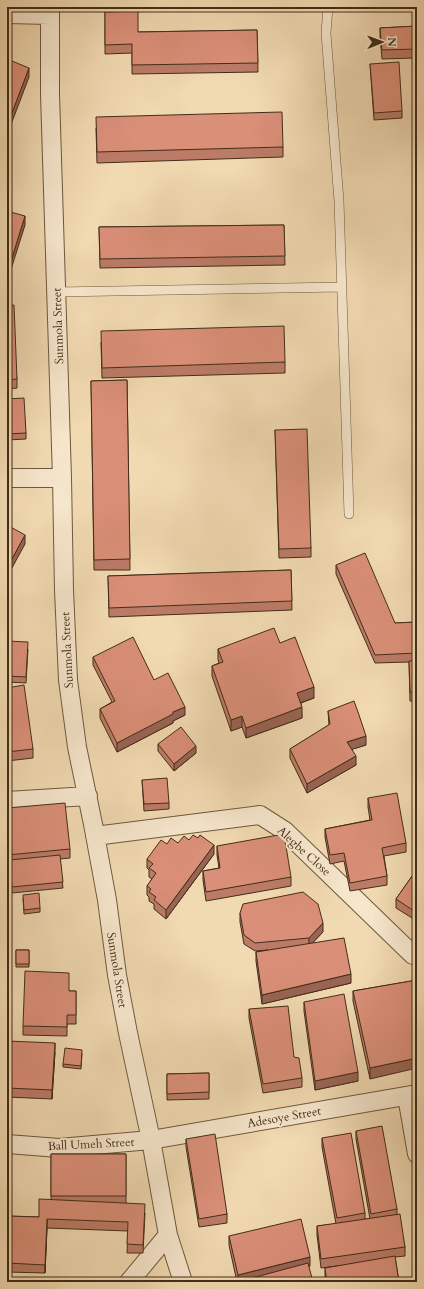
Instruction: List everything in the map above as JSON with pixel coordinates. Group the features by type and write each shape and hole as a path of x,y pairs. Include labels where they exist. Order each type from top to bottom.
{"street":[{"path":"7,14 50,11"},
{"name":"Sunmola Street","path":"50,11 50,94 57,292 64,590 68,680 78,747 107,900 128,1034 151,1140 168,1235 183,1282"},
{"path":"7,478 62,478"},
{"path":"7,801 88,796"},
{"name":"Alegbe Close","path":"96,836 260,815 285,831 413,955"},
{"path":"412,1095 417,1154"},
{"name":"Adesoye Street","path":"151,1140 412,1095"},
{"name":"Ball Umeh Street","path":"7,1144 59,1148 151,1140"},
{"path":"129,1282 168,1235"}],"lane":[{"path":"328,7 326,33 338,201 349,514"},
{"path":"57,292 342,287"}],"building":[{"path":"138,11 138,32 257,30 258,63 132,65 132,44 105,45 105,12"},
{"path":"417,26 417,49 382,50 380,28"},
{"path":"415,55 417,55 417,91"},
{"path":"7,59 29,68 7,126"},
{"path":"399,62 402,111 374,113 370,64"},
{"path":"282,112 283,147 97,152 96,117"},
{"path":"7,174 9,193 7,194"},
{"path":"7,211 25,216 7,274"},
{"path":"284,225 285,256 100,259 99,227"},
{"path":"14,305 17,379 7,380 7,306"},
{"path":"284,326 285,362 102,368 101,331"},
{"path":"127,380 130,559 94,560 91,381"},
{"path":"24,398 26,433 7,434 7,399"},
{"path":"307,429 311,548 279,549 275,430"},
{"path":"7,525 25,535 7,568"},
{"path":"365,553 395,623 417,622 417,653 375,655 336,565"},
{"path":"291,570 292,601 109,608 108,576"},
{"path":"274,628 280,643 295,637 314,687 297,693 302,707 246,728 242,716 231,720 212,666 223,662 218,649"},
{"path":"133,637 154,680 168,673 185,707 117,743 100,709 115,701 93,657"},
{"path":"7,641 28,642 26,677 7,676"},
{"path":"409,661 417,661 417,692 410,692"},
{"path":"24,685 33,749 7,752 7,688"},
{"path":"354,701 366,736 347,742 356,756 307,784 290,749 330,724 328,711"},
{"path":"181,727 196,746 174,764 158,744"},
{"path":"167,778 169,803 144,804 142,780"},
{"path":"397,793 406,843 382,848 387,876 350,883 344,853 330,855 325,829 372,820 368,798"},
{"path":"65,803 70,849 7,855 7,808"},
{"path":"284,834 291,877 206,892 203,871 220,868 217,846"},
{"path":"193,835 198,838 200,835 214,845 166,910 154,900 156,897 149,892 151,889 147,886 156,873 149,868 153,864 147,859 161,840 167,844 171,838 178,843 184,836 189,840"},
{"path":"60,855 63,882 12,887 10,860"},
{"path":"417,869 417,913 396,899"},
{"path":"303,892 318,904 323,923 309,938 255,943 244,935 240,913 243,904"},
{"path":"39,893 40,908 24,910 23,895"},
{"path":"344,938 351,974 262,995 256,952"},
{"path":"16,950 29,950 29,964 16,964"},
{"path":"25,971 69,973 69,991 76,991 76,1015 67,1015 67,1027 23,1026"},
{"path":"417,980 417,1058 370,1068 353,991"},
{"path":"344,994 358,1072 315,1081 304,1002"},
{"path":"288,1006 294,1057 299,1058 302,1078 263,1084 249,1009"},
{"path":"7,1041 55,1043 52,1090 7,1088"},
{"path":"65,1048 82,1050 81,1066 63,1064"},
{"path":"209,1073 209,1092 167,1094 167,1074"},
{"path":"382,1126 397,1209 371,1214 356,1131"},
{"path":"351,1133 365,1213 337,1218 322,1138"},
{"path":"215,1134 227,1214 199,1219 186,1139"},
{"path":"51,1154 126,1154 126,1196 51,1196"},
{"path":"39,1199 145,1204 143,1245 127,1244 128,1222 47,1219 45,1265 7,1263 7,1216 39,1217"},
{"path":"400,1214 405,1247 321,1259 317,1226"},
{"path":"301,1219 310,1257 238,1275 229,1236"},
{"path":"395,1256 399,1282 327,1282 325,1268"},
{"path":"308,1263 313,1282 237,1282"}]}
